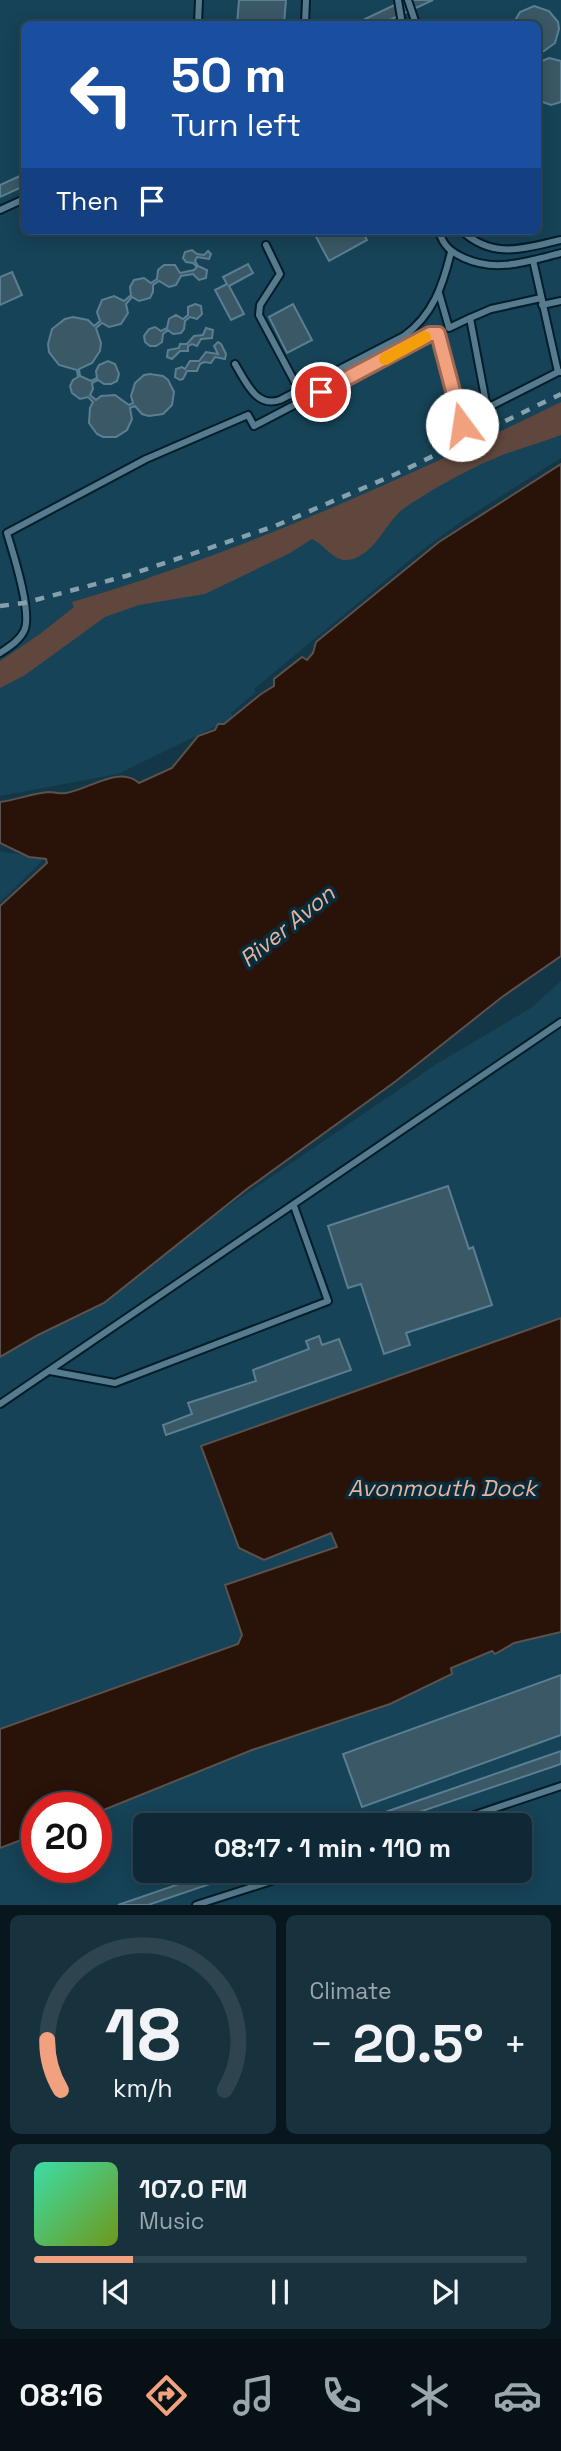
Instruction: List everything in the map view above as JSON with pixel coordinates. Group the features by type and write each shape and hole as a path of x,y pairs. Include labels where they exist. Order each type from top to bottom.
{"lane":[{"path":"198,21 199,0"},
{"path":"305,21 306,0"},
{"path":"398,0 402,21"},
{"path":"408,0 415,21"},
{"path":"0,210 21,200"},
{"path":"441,235 451,251 489,266 509,265 561,253"},
{"path":"466,235 498,250 515,251 561,240"},
{"path":"266,245 279,274 260,305 259,315 299,390"},
{"path":"235,364 255,395 265,402 275,402 299,390 411,331 425,318 439,293 451,251"},
{"path":"0,653 17,640 27,623 20,576 7,534 146,459 248,415 254,426 430,334 438,334 462,425 487,408 559,372 533,260"},
{"path":"439,293 449,328 491,309 561,301"},
{"path":"470,318 487,408"},
{"path":"0,1404 561,1022"},
{"path":"50,1371 115,1383 328,1301 294,1206"},
{"path":"481,1813 561,1786"},
{"path":"196,1905 265,1883"}],"shaded area":[{"path":"0,0 561,0 561,458 465,519 422,550 254,689 256,692 231,713 233,718 118,774 0,796"},
{"path":"561,402 561,435 489,461 427,493 399,513 362,555 353,559 340,559 312,539 290,553 205,594 139,605 105,617 25,675 0,688 0,661 74,607 72,602 198,561 260,537 381,486"},
{"path":"0,851 41,858 41,862 0,902"},
{"path":"561,981 561,1905 0,1905 0,1348 82,1306 438,1063 531,1008"}],"water":[{"name":"River Avon","path":"561,464 561,956 502,997 396,1081 247,1189 104,1303 0,1357 0,906 47,863 46,859 29,857 0,843 0,802 49,792 66,793 113,777 131,778 139,783 172,768 198,736 215,730 218,724 224,724 274,686 274,679 302,657 307,660 313,653 316,642 439,542"},
{"name":"Avonmouth Dock","path":"561,1318 561,1632 514,1643 495,1654 492,1651 451,1668 452,1674 390,1704 252,1750 112,1807 112,1792 21,1792 21,1840 0,1848 0,1729 238,1644 242,1635 225,1585 337,1547 331,1533 264,1560 239,1548 201,1446"}],"building":[{"path":"239,0 286,0 284,21 237,21"},
{"path":"405,0 433,0 388,21 363,20"},
{"path":"534,6 549,11 558,22 555,43 541,52 541,21 515,21 520,12"},
{"path":"549,58 561,61 561,102 551,105 541,101 541,61"},
{"path":"21,175 21,187 0,197 0,185"},
{"path":"315,235 364,235 367,240 329,261"},
{"path":"192,250 197,254 204,255 208,251 211,254 209,259 197,257 195,261 198,266 207,270 206,278 199,280 193,274 181,276 176,285 169,287 159,281 153,285 150,298 139,301 132,297 126,304 128,313 121,324 109,327 102,323 96,328 101,343 100,351 92,363 79,369 80,376 91,381 97,378 99,365 108,361 115,364 119,374 117,381 111,384 98,380 92,383 90,395 96,400 101,396 115,395 129,405 133,403 131,396 135,383 144,375 150,374 163,376 174,392 172,405 163,414 142,414 135,406 130,408 132,419 127,430 116,437 103,437 97,434 89,423 93,402 88,397 80,399 72,393 70,386 78,377 77,370 59,365 49,352 52,329 65,319 73,317 88,320 94,326 100,321 97,312 102,300 114,296 124,301 131,295 130,287 134,280 144,278 151,283 157,279 158,270 164,265 175,265 180,273 194,270 197,267 183,258 185,252"},
{"path":"248,264 253,273 229,286 244,314 231,320 215,290 227,284 223,277"},
{"path":"12,272 22,295 0,305 0,277"},
{"path":"195,304 201,306 202,314 197,319 190,317 185,321 181,333 173,334 168,330 163,334 162,342 156,346 145,342 144,336 149,329 155,327 161,331 167,328 169,319 176,315 183,319 188,315 188,307"},
{"path":"293,304 312,340 287,353 269,317"},
{"path":"206,328 213,330 212,338 201,339 197,346 188,346 188,351 180,351 172,359 167,357 168,350 179,348 180,344 187,344 194,336 203,335"},
{"path":"218,342 226,354 225,359 215,357 211,363 200,364 197,371 187,371 183,379 175,377 176,369 185,369 190,361 199,361 206,352 218,354 214,346"},
{"path":"448,1186 469,1249 473,1247 492,1305 406,1333 410,1345 384,1354 361,1284 348,1288 328,1226"},
{"path":"319,1336 322,1345 339,1339 351,1370 166,1435 163,1425 192,1414 188,1403 256,1381 253,1370 309,1349 306,1341"},
{"path":"561,1675 561,1735 362,1807 343,1754"},
{"path":"561,1751 561,1764 416,1813 383,1813"},
{"path":"182,1883 213,1883 148,1905 118,1905"}],"railway":[{"path":"0,606 24,603 126,576 275,526 396,474 561,394"}],"slow traffic":[{"path":"385,359 425,337"}],"route":[{"path":"321,392 430,334 438,334 462,425"}]}
